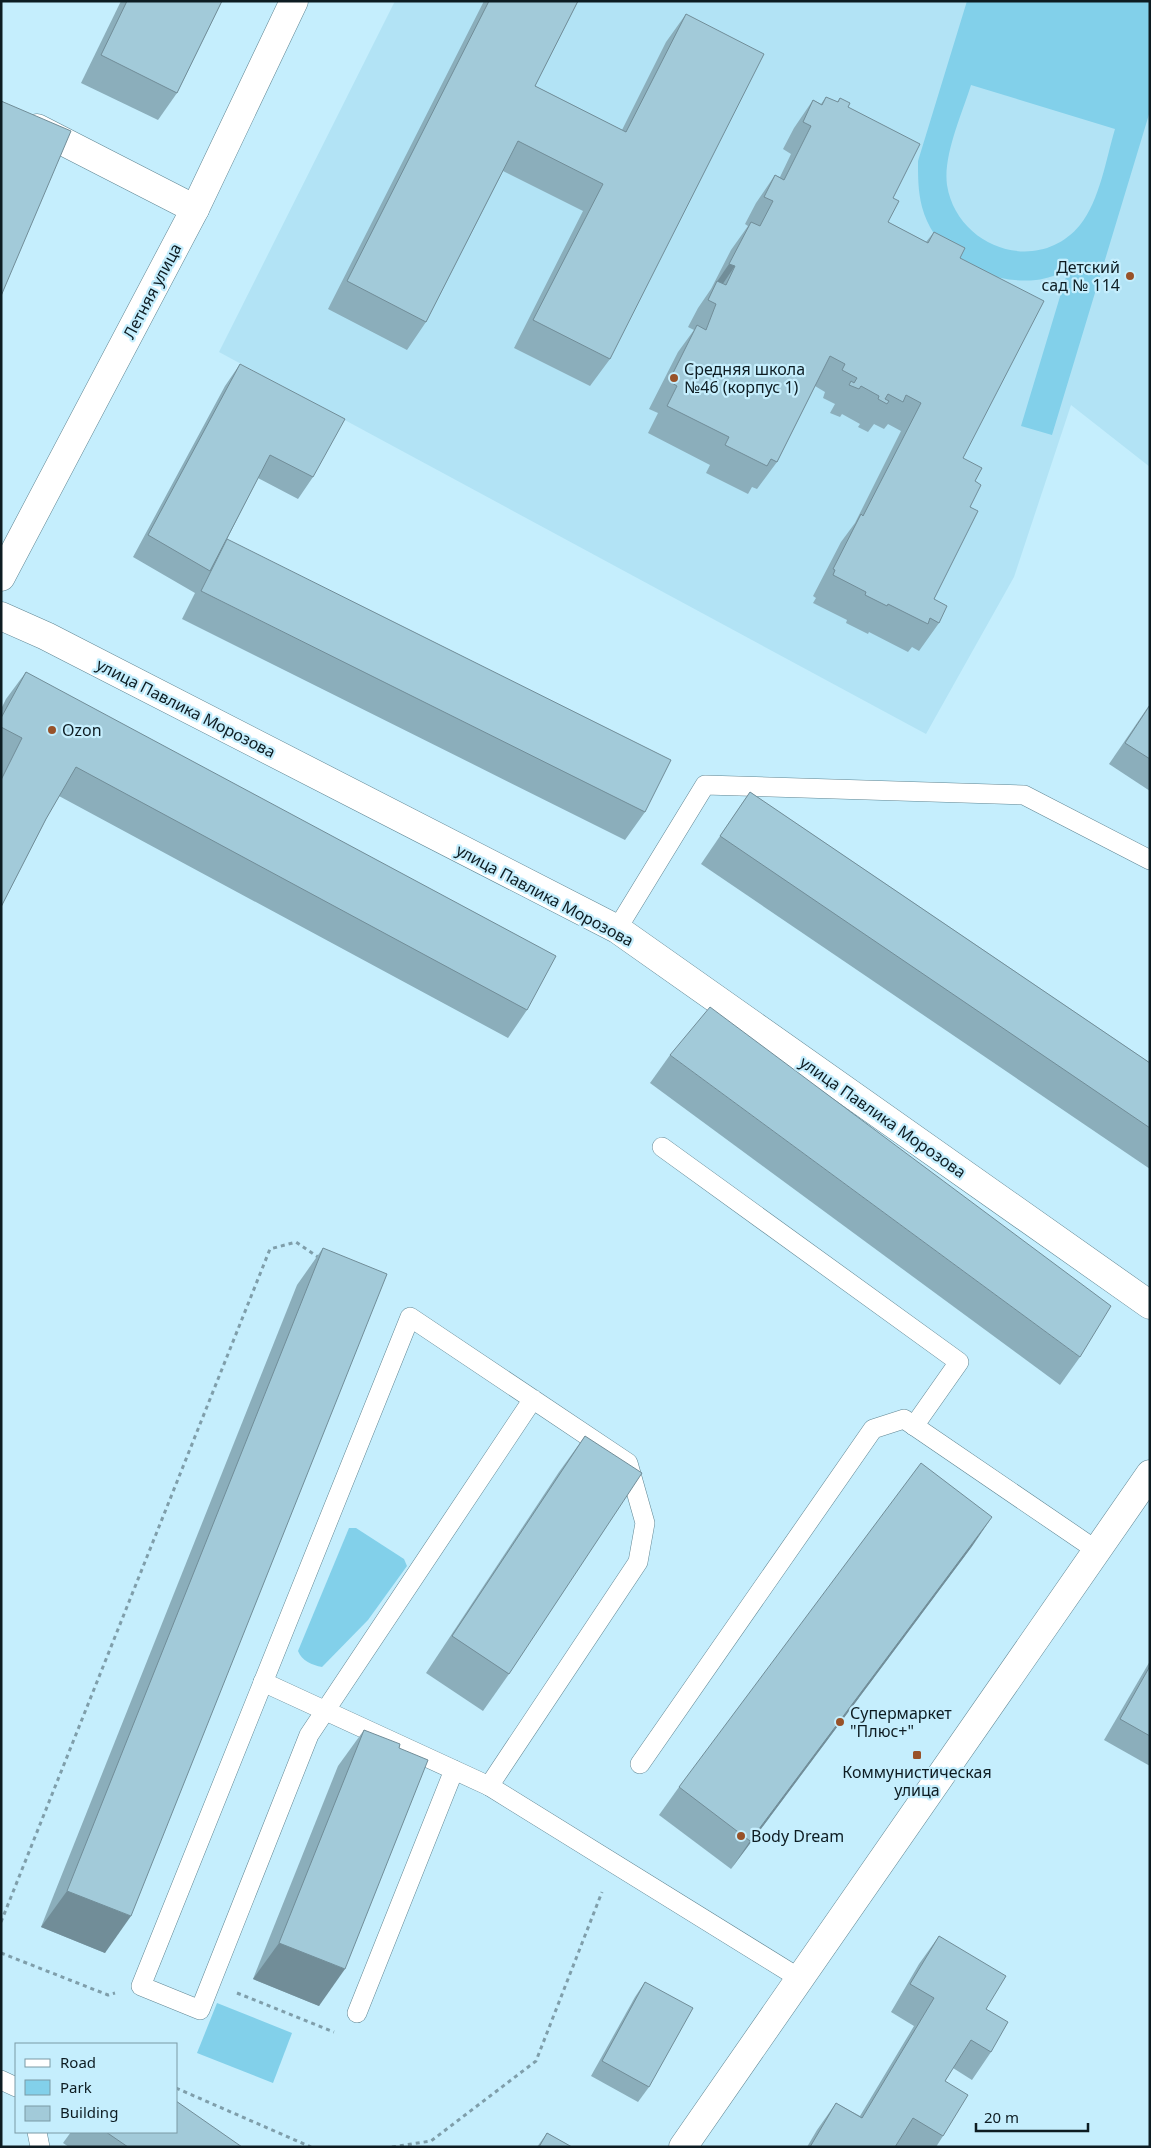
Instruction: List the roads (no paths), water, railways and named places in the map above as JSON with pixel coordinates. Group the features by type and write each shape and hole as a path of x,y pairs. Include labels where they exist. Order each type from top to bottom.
{"street":[{"name":"Летняя улица","path":"1,577 195,209 294,1"},
{"path":"37,128 195,209"},
{"name":"улица Павлика Морозова","path":"1,616 46,636 617,929 1150,1305"},
{"path":"683,2147 1150,1474"}],"lane":[{"path":"617,929 705,785 1024,795 1150,860"},
{"path":"662,1147 959,1362 914,1426"},
{"path":"489,1786 638,1562 645,1522 628,1462 410,1317 142,1986 200,2010 309,1735 533,1399"},
{"path":"640,1764 873,1429 904,1419 1096,1550"},
{"path":"263,1682 489,1786 799,1978"},
{"path":"357,2013 454,1770"},
{"path":"1,2080 15,2087"},
{"path":"37,2133 40,2147"}],"place":[{"name":"Детский сад № 114","path":"1130,276"},
{"name":"Средняя школа №46 (корпус 1)","path":"674,378"},
{"name":"Ozon","path":"52,730"},
{"name":"Супермаркет \"Плюс+\"","path":"840,1722"},
{"name":"Коммунистическая улица","path":"917,1755"},
{"name":"Body Dream","path":"741,1836"}]}
